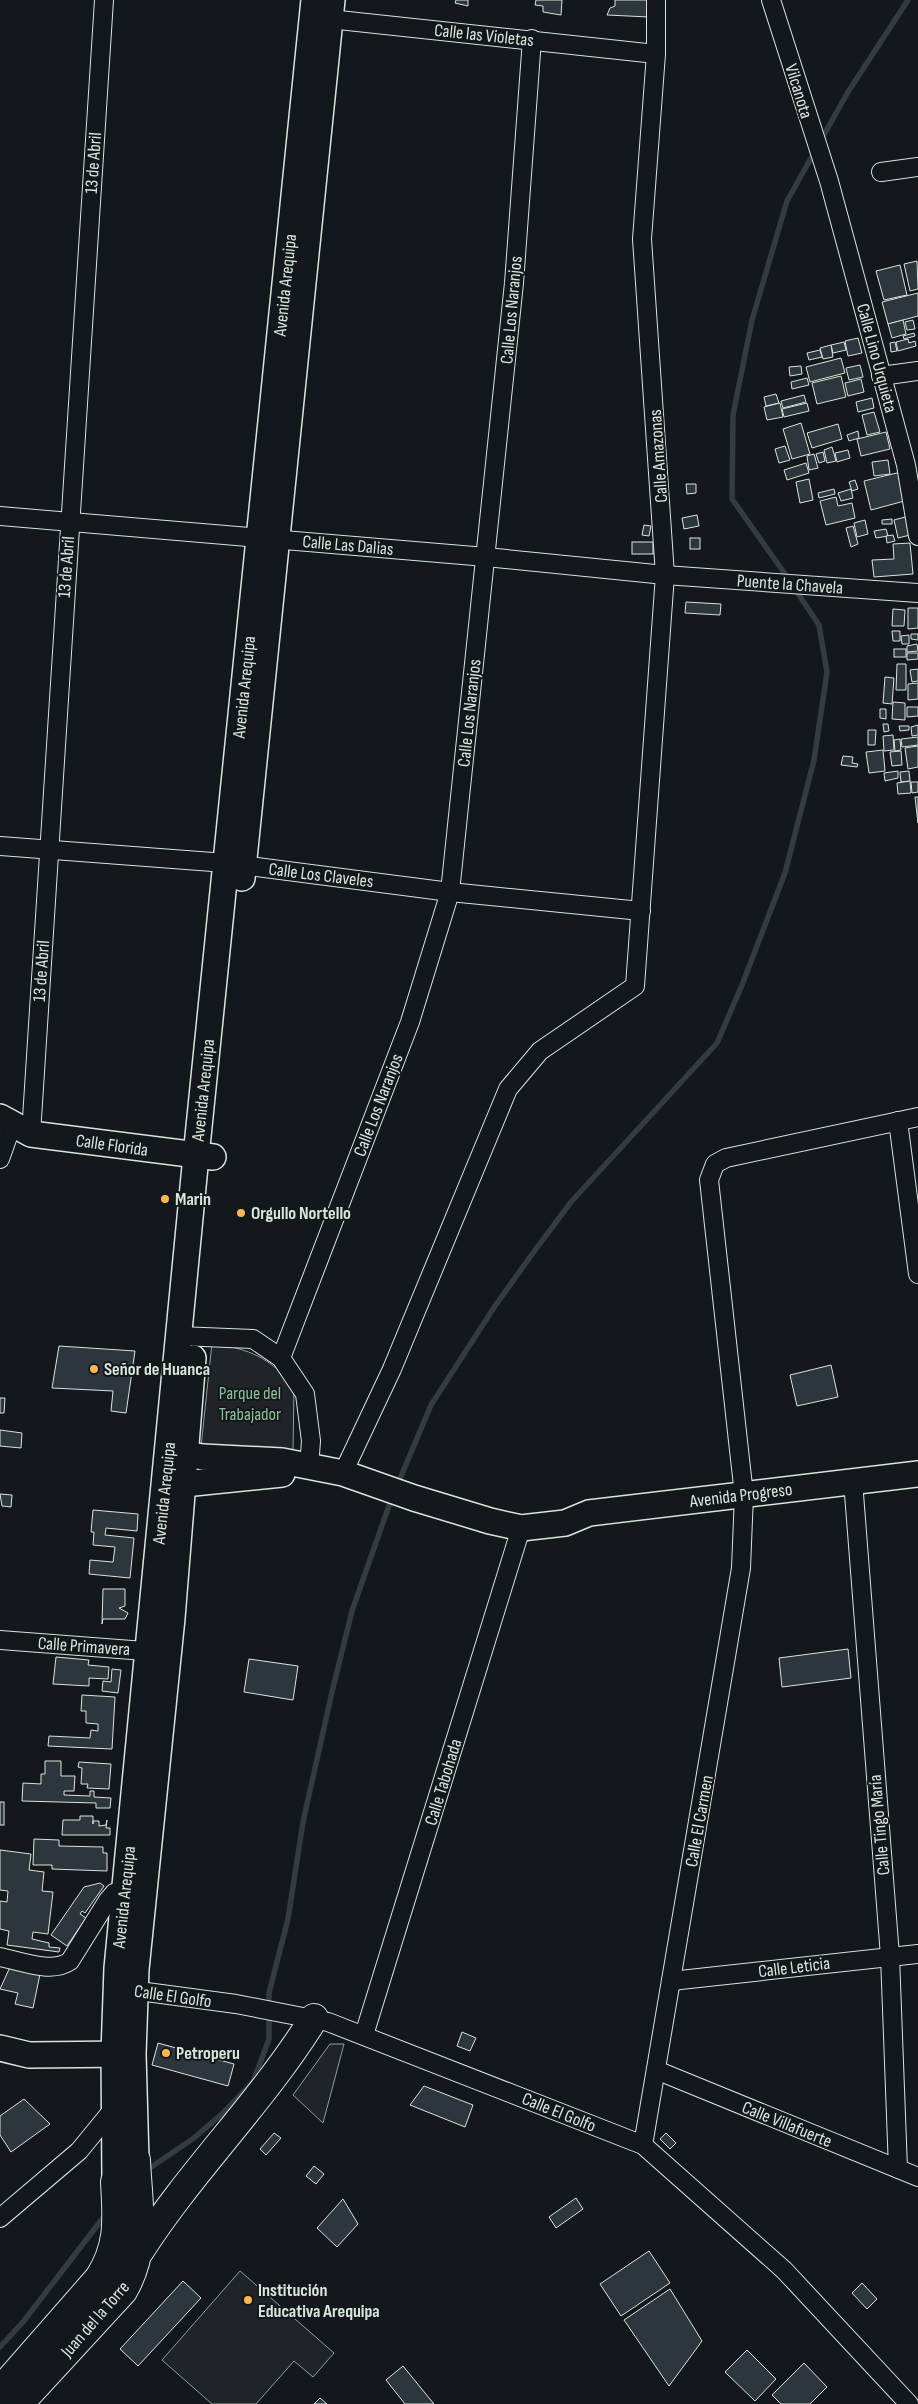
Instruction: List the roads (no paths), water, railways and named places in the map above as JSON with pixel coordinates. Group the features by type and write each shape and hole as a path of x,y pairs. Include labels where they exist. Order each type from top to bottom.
{"main road":[{"name":"Avenida Arequipa","path":"126,1989 178,1453 187,1336 322,9"},
{"name":"Calle Florida","path":"15,1125 205,1156"},
{"name":"Avenida Progreso","path":"178,1453 282,1461 347,1474 414,1498 490,1521 521,1528 565,1523 588,1528 852,1487 918,1474"},
{"name":"Avenida Progreso","path":"174,1483 286,1473 308,1467"},
{"name":"Avenida Progreso","path":"852,1487 918,1484"},
{"name":"Avenida Arequipa","path":"115,2182 115,2107 124,2053 126,1989 125,1890 159,1652"},
{"path":"139,2252 153,2230 204,2163 283,2066 314,2018"},
{"path":"0,2048 29,2055 124,2053"},
{"name":"Avenida Arequipa","path":"124,2053 136,2160"},
{"name":"Juan del la Torre","path":"19,2404 123,2291 134,2273 139,2252 136,2160"},
{"name":"Juan del la Torre","path":"0,2391 100,2278 109,2262 115,2243 117,2219 115,2182"}],"street":[{"name":"13 de Abril","path":"0,1159 15,1125 49,850 104,0"},
{"name":"Calle Amazonas","path":"347,1474 508,1088 540,1051 635,986 665,575 642,239 656,54 656,0"},
{"name":"Vilcanota","path":"771,0 808,122 828,177"},
{"name":"Calle las Violetas","path":"322,9 532,39 656,54"},
{"name":"Calle Los Naranjos","path":"281,1358 410,1022 450,892 514,283 532,39"},
{"path":"881,172 918,166"},
{"name":"Calle Lino Urquieta","path":"828,177 906,464 918,536"},
{"path":"881,376 918,371"},
{"name":"Calle Las Dalias","path":"0,516 486,557 665,575 695,576"},
{"name":"Puente la Chavela","path":"695,576 918,593"},
{"name":"Calle Los Claveles","path":"0,846 235,864 450,892 641,911"},
{"path":"918,1117 898,1121 918,1274"},
{"name":"Calle El Carmen","path":"643,2145 742,1568 744,1504 709,1180 715,1164 726,1158 898,1121"},
{"path":"187,1336 253,1338 281,1358 305,1394 311,1441 308,1467"},
{"name":"Calle Tingo María","path":"852,1487 890,1956 898,2169"},
{"name":"Calle Tabohada","path":"364,2036 521,1528"},
{"name":"Calle Primavera","path":"0,1640 159,1652"},
{"path":"0,1957 52,1967 62,1967 70,1961 108,1900 114,1893 125,1890"},
{"name":"Calle Leticia","path":"671,1982 918,1954"},
{"name":"Calle El Golfo","path":"126,1989 236,2004 314,2018 643,2145 784,2270 910,2404"},
{"name":"Calle Villafuerte","path":"656,2070 918,2176"},
{"path":"0,2218 79,2151 115,2107"}],"waterway":[{"path":"821,140 848,92 908,0"},
{"path":"790,581 732,499 733,415 752,320 787,201 815,151"},
{"path":"397,1486 431,1405 495,1306 530,1257 571,1202 717,1043 742,985 785,873 814,760 827,672 819,625 795,589"},
{"path":"144,2172 194,2138 224,2112 253,2082 269,2039 269,1993 288,1919 303,1822 332,1692 352,1611 392,1497"},
{"path":"0,2347 23,2322 106,2214"}],"place":[{"name":"Marin","path":"165,1199"},
{"name":"Orgullo Nortello","path":"241,1213"},
{"name":"Señor de Huanca","path":"94,1369"},
{"name":"Petroperu","path":"166,2053"},
{"name":"Institución Educativa Arequipa","path":"248,2300"}],"park label":[{"name":"Parque del Trabajador","path":"250,1404"}]}
